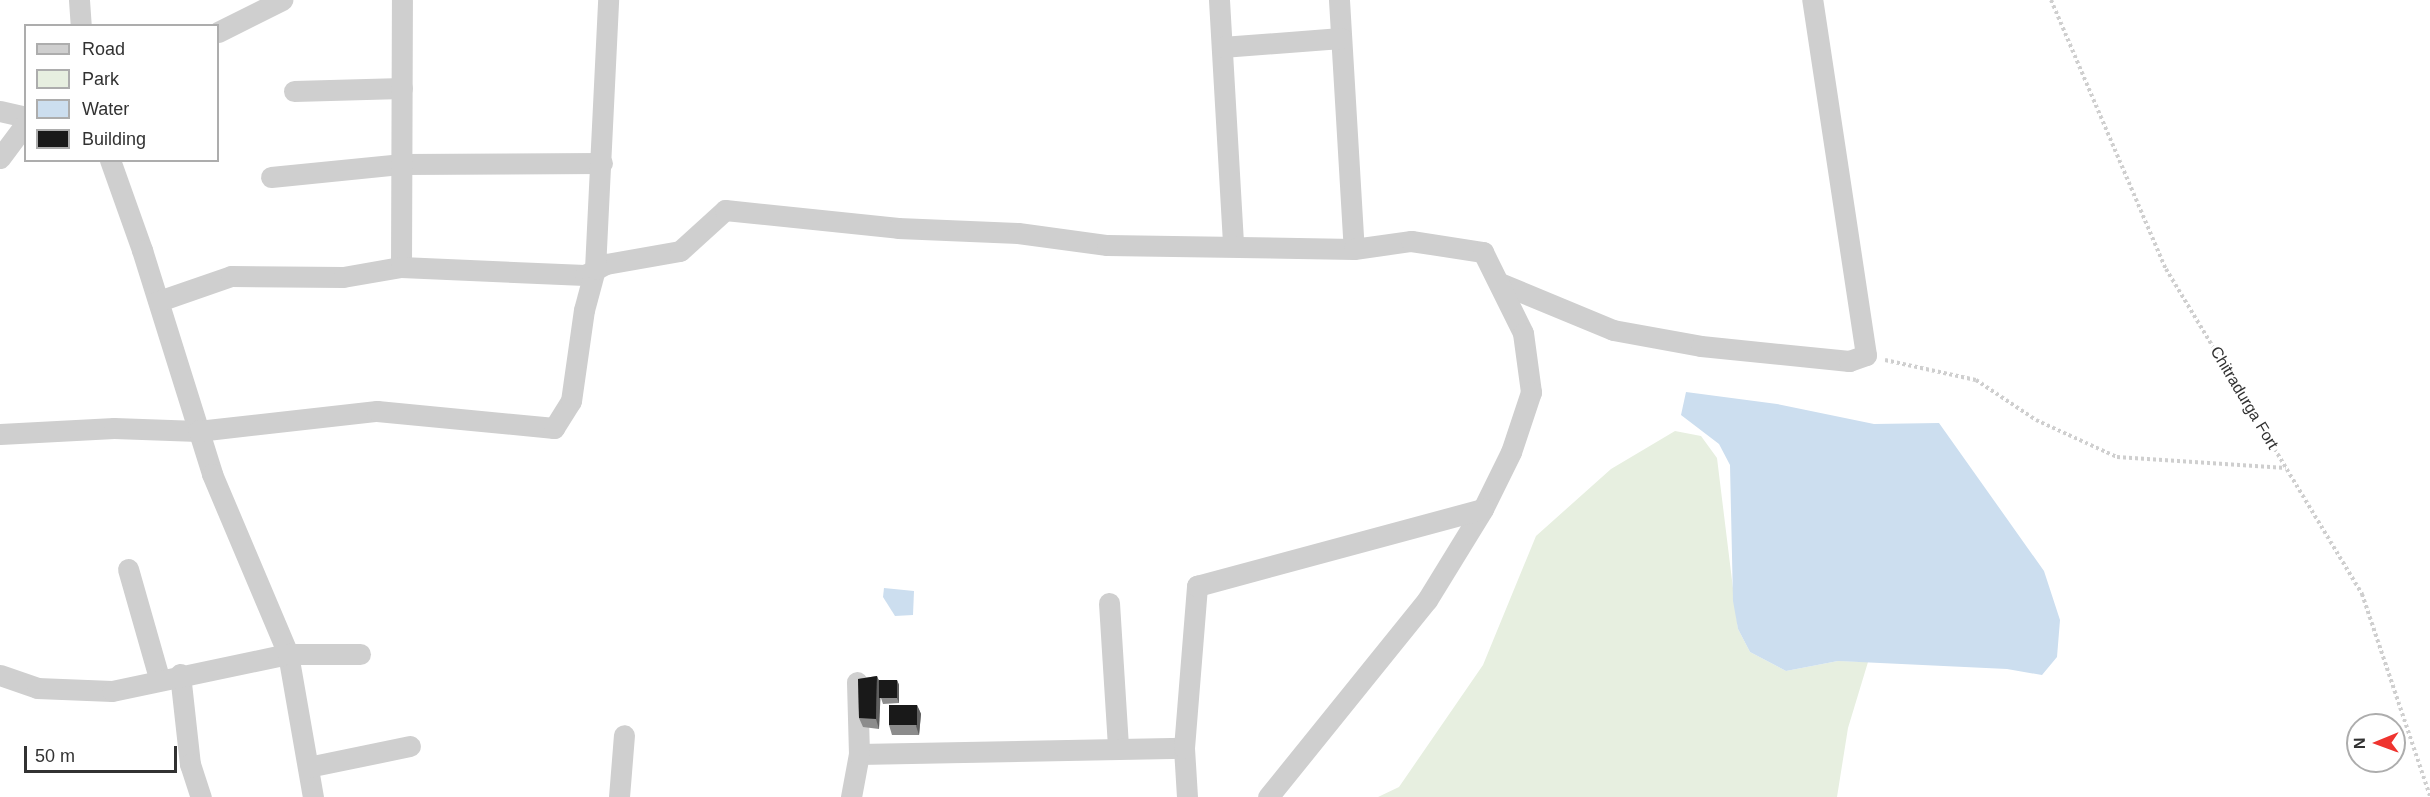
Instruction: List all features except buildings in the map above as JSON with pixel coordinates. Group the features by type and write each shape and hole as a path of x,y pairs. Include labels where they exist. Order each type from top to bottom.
{"street":[{"path":"79,0 81,24"},
{"path":"219,32 282,0"},
{"path":"401,267 402,0"},
{"path":"0,434 114,428 198,431 377,411 554,428 571,401 584,310 595,269 602,163 608,0"},
{"path":"1219,0 1233,244"},
{"path":"1339,0 1354,249"},
{"path":"1502,284 1613,330 1701,346 1815,358 1849,361 1866,356 1812,0"},
{"path":"1221,47 1341,38"},
{"path":"294,92 402,88"},
{"path":"0,111 24,117"},
{"path":"0,158 24,126"},
{"path":"111,162 159,301 212,474 288,654 314,797"},
{"path":"271,177 402,166 602,163"},
{"path":"159,301 231,276 343,277 401,267 585,275 606,264 680,252 725,210 898,228 1018,233 1107,245 1233,244 1354,249 1411,241 1483,252 1502,284 1523,333 1531,392 1511,452 1483,509 1427,600 1268,797"},
{"path":"1187,797 1184,748 1197,586 1483,509"},
{"path":"128,569 159,678"},
{"path":"1109,603 1118,747"},
{"path":"0,675 38,688 112,691 159,678 288,654 360,654"},
{"path":"180,674 190,764 201,797"},
{"path":"851,797 860,754 856,682"},
{"path":"619,797 624,735"},
{"path":"308,767 410,746"},
{"path":"860,754 1118,747 1184,748"}],"path":[{"name":"Chitradurga Fort","path":"2051,0 2166,269 2362,594 2430,796"},
{"path":"1866,356 1976,380 2036,420 2117,457 2286,468"}],"green space":[{"path":"1675,431 1701,436 1717,458 1738,629 1750,652 1786,671 1838,661 1868,662 1848,728 1837,797 1378,797 1399,787 1483,665 1536,536 1611,469"}],"water":[{"path":"1686,392 1777,404 1874,424 1939,423 2044,571 2060,620 2057,657 2042,675 2007,669 1838,661 1786,671 1750,652 1738,629 1733,601 1730,465 1719,444 1681,415"},
{"path":"884,588 914,591 913,615 895,616 883,597"}]}
